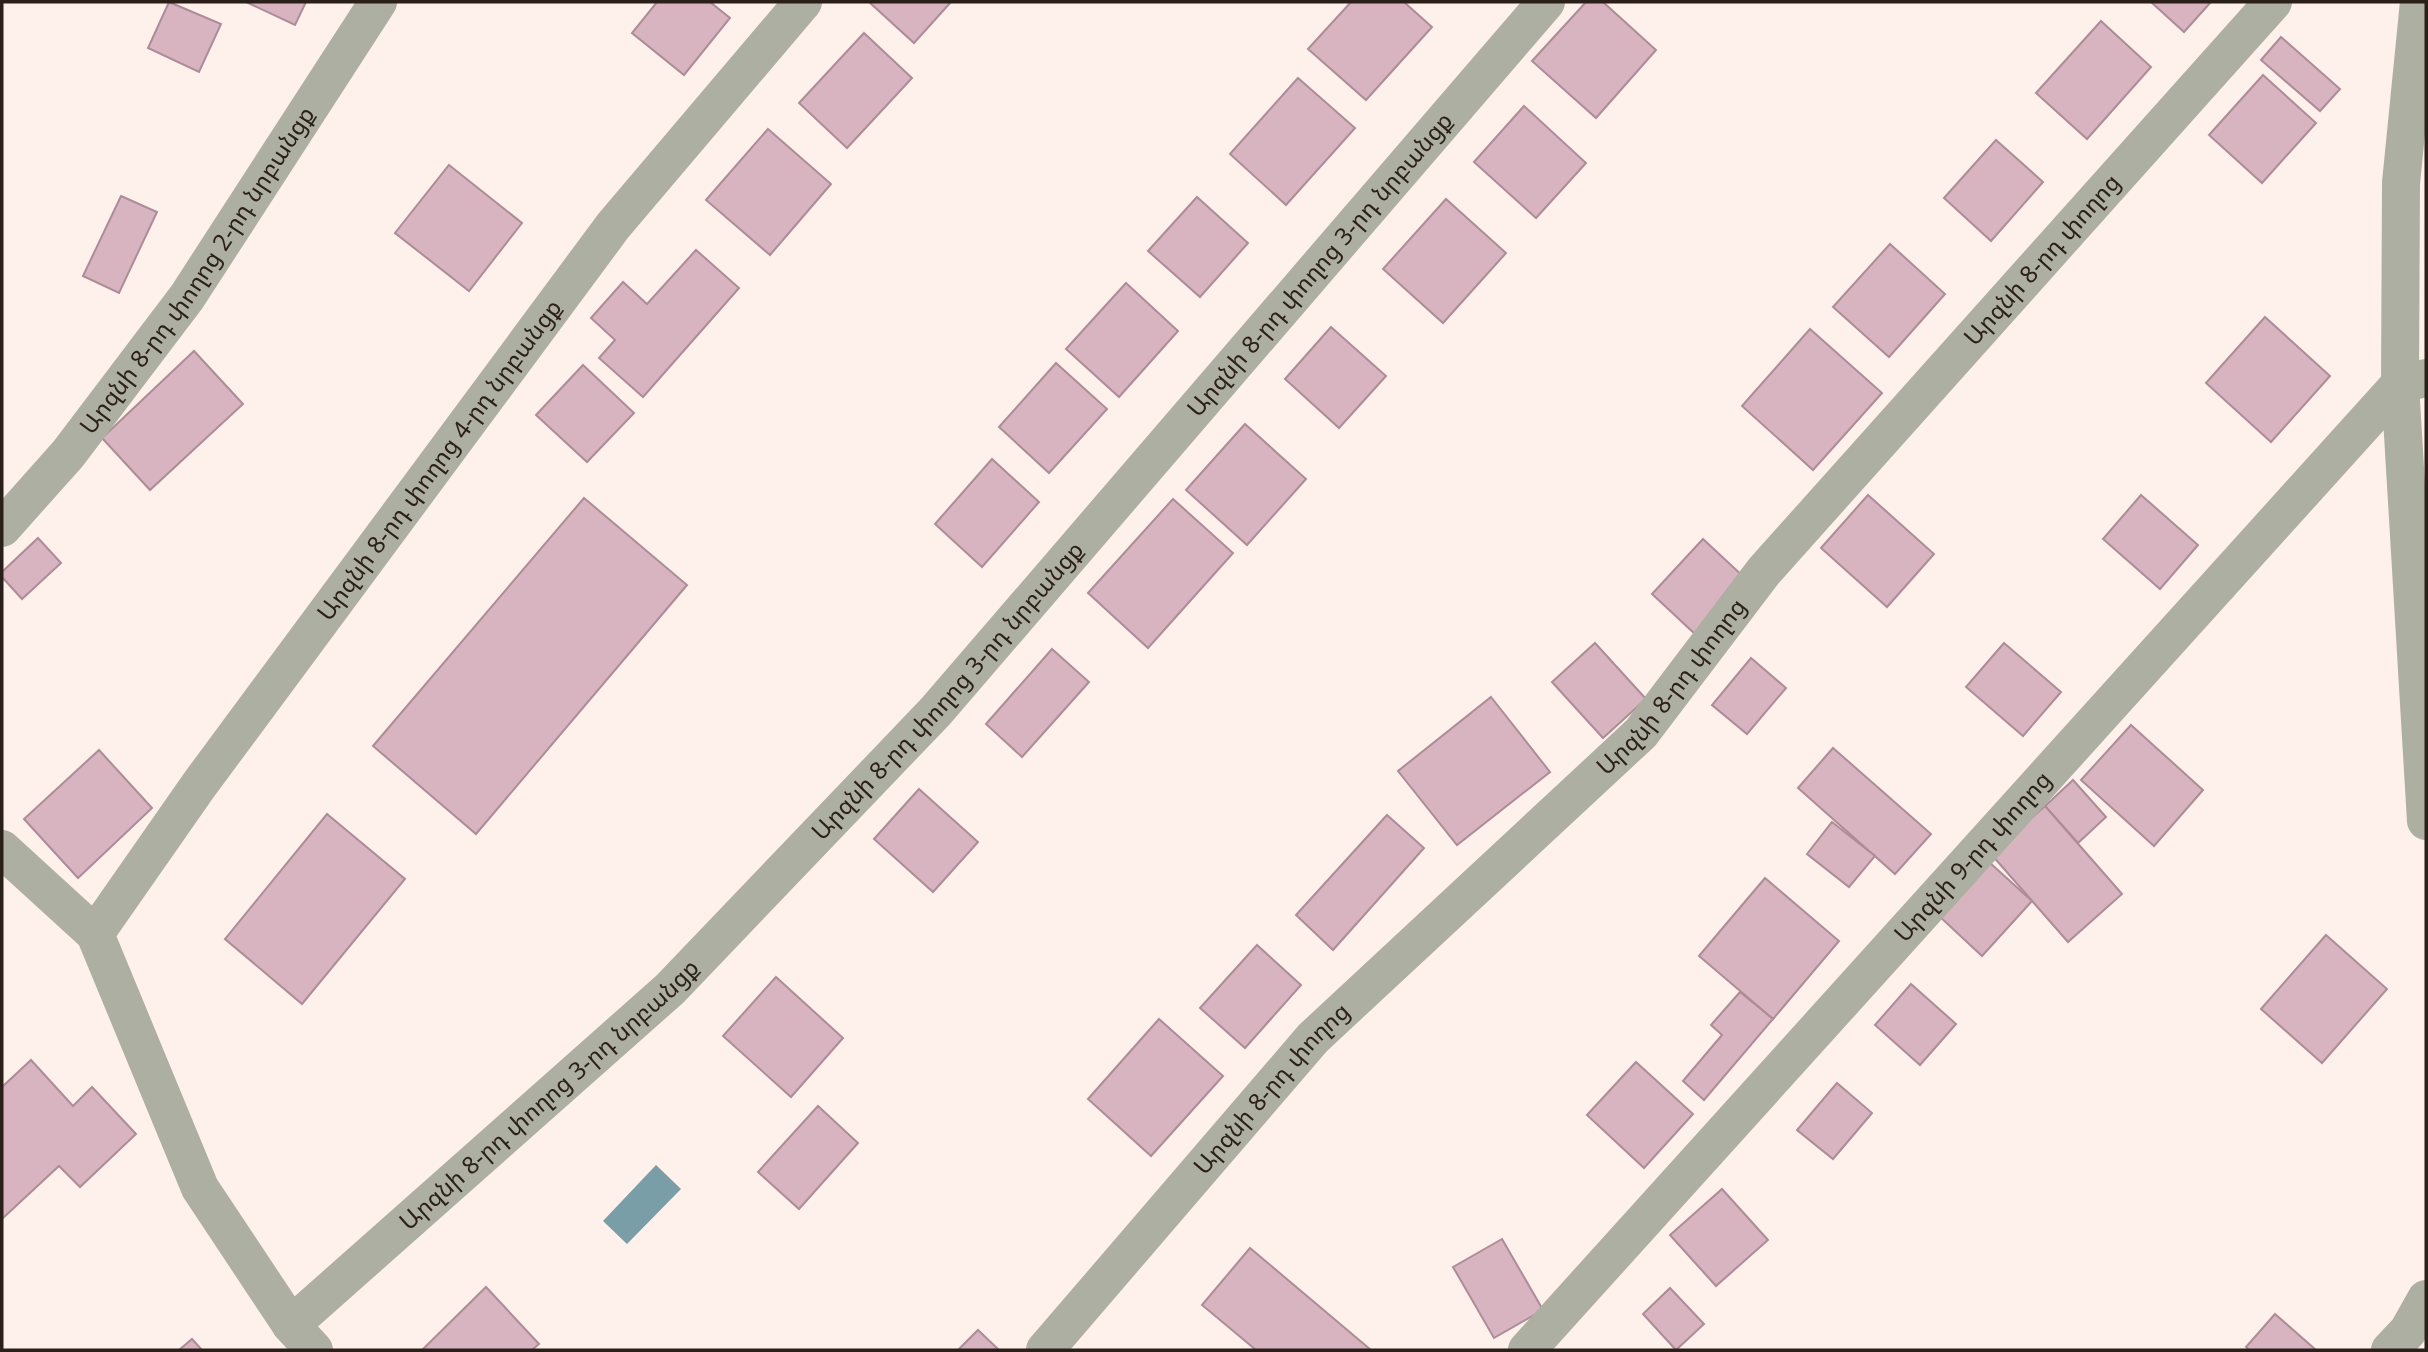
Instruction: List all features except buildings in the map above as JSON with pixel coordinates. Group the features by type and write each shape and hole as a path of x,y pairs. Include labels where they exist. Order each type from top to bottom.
{"street":[{"name":"Արզնի 8-րդ փողոց 2-րդ նրբանցք","path":"2,528 68,454 187,297 378,2"},
{"name":"Արզնի 8-րդ փողոց 4-րդ նրբանցք","path":"95,934 199,785 613,226 803,2"},
{"name":"Արզնի 8-րդ փողոց 3-րդ նրբանցք","path":"302,1338 670,989 917,731 1546,2"},
{"name":"Արզնի 8-րդ փողոց","path":"1045,1350 1313,1038 1641,733 1764,571 2273,2"},
{"path":"2420,2 2401,183 2413,381 2426,821"},
{"name":"Արզնի 9-րդ փողոց","path":"1527,1350 2413,381"},
{"path":"2,849 95,934 200,1188 302,1338"},
{"path":"2390,1350 2408,1331 2426,1299"}],"water":[{"path":"656,1165 681,1189 627,1244 603,1221"}]}
